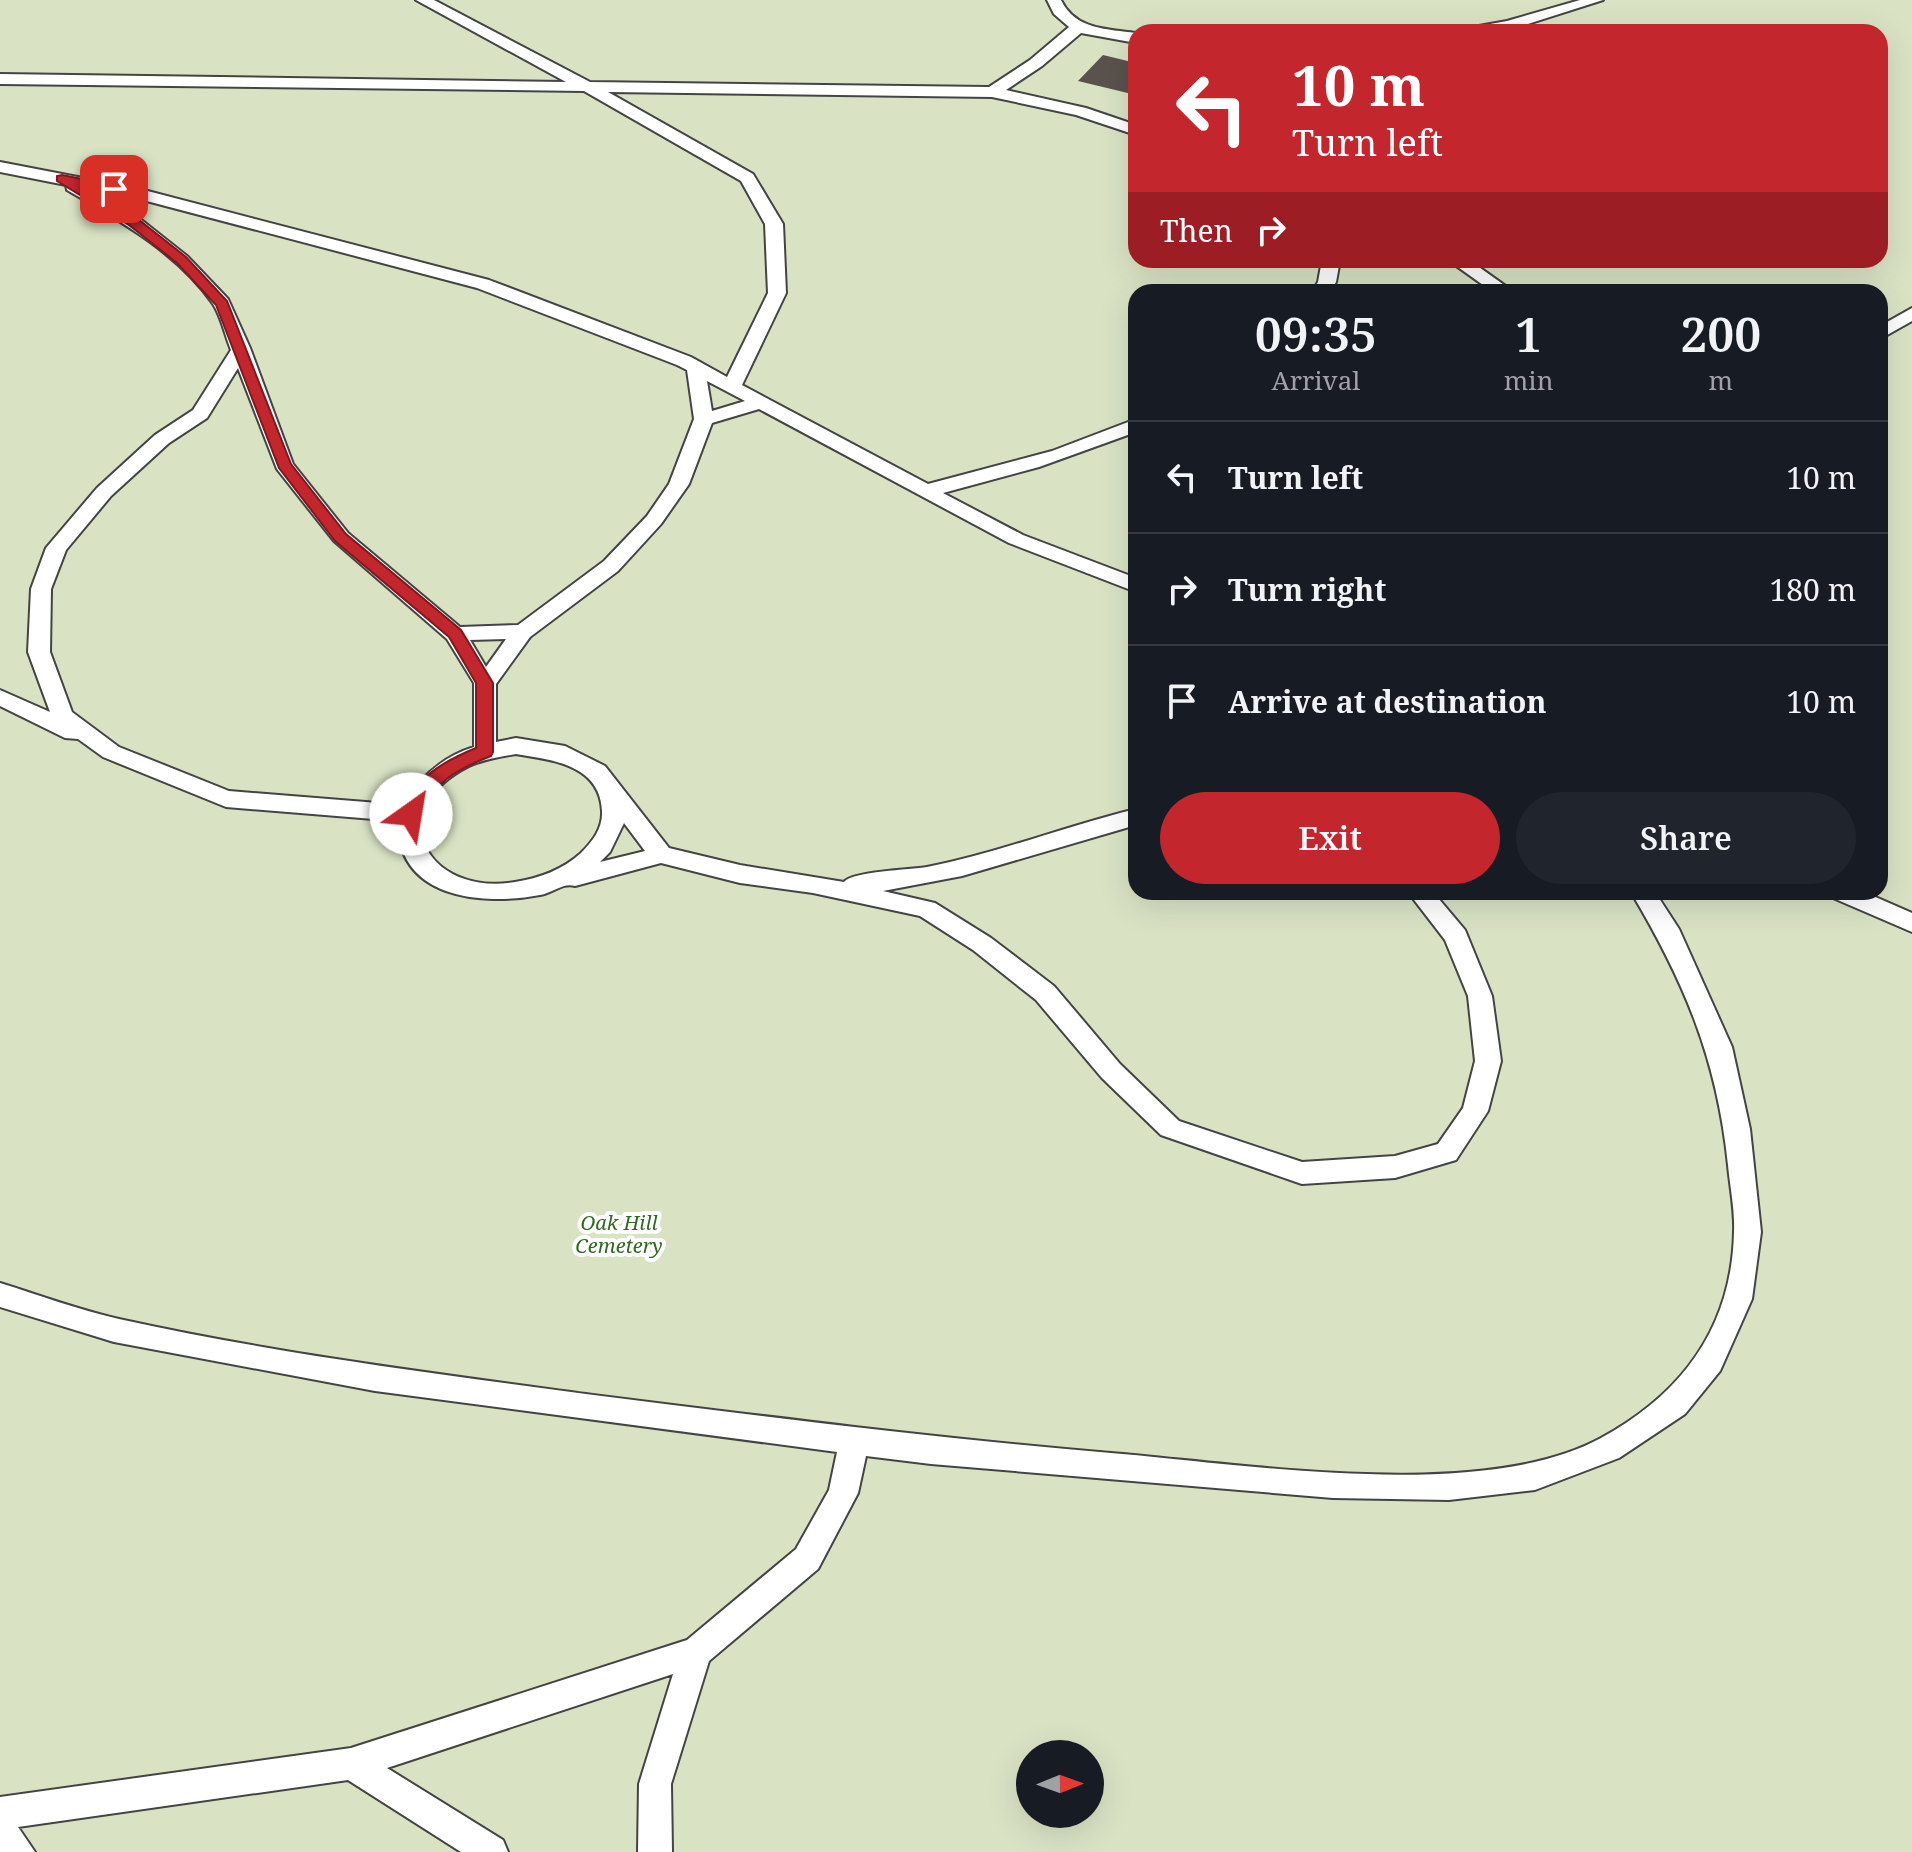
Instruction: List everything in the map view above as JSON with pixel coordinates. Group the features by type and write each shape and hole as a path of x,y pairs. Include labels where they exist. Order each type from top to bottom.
{"lane":[{"path":"423,0 588,87 747,178 774,224 777,293 732,387"},
{"path":"1054,0 1056,10 1077,28 1128,37"},
{"path":"1512,24 1596,0"},
{"path":"992,92 1036,63 1077,28"},
{"path":"0,79 992,92 1080,111 1128,127"},
{"path":"0,167 140,194 483,284 696,368 1016,539 1128,582"},
{"path":"62,179 133,222 181,260 222,303 284,465 341,537 455,634 485,683 485,752"},
{"path":"1469,268 1493,284"},
{"path":"1888,329 1912,313"},
{"path":"111,752 62,716 39,652 41,589 56,548 104,492 162,439 200,414 241,348"},
{"path":"485,683 523,632 611,566 654,520 679,484 704,419 696,368"},
{"path":"704,419 760,403"},
{"path":"925,491 1030,466 1089,447 1128,429"},
{"path":"455,634 523,632"},
{"path":"0,697 111,752 226,799 411,814"},
{"path":"661,855 599,771 577,757 548,748 516,746 485,752 455,764 431,781 414,803 407,827 412,850 426,870 452,885 485,893 522,892 661,855 740,874 813,884 927,909 982,944 1045,993 1111,1071 1170,1128 1302,1173 1395,1167 1447,1152 1475,1111 1488,1061 1480,996 1456,936 1427,900"},
{"path":"557,882 587,864 607,841 616,816 613,792"},
{"path":"813,884 887,883 976,866 1128,819"},
{"path":"0,1295 114,1330 375,1379 854,1442 1333,1485 1449,1487 1535,1477 1609,1449 1675,1405 1710,1362 1738,1299 1748,1232 1737,1129 1719,1047 1667,929 1648,900"},
{"path":"1859,900 1912,923"},
{"path":"0,1813 351,1764 696,1652 807,1559 843,1493 854,1442"},
{"path":"655,1852 655,1784 696,1652"},
{"path":"351,1764 491,1852"},
{"path":"0,1830 18,1852"}],"green space":[{"name":"Oak Hill Cemetery","path":"0,0 1912,0 1912,1852 0,1852"}],"building":[{"path":"1103,55 1128,61 1128,93 1078,81"}],"route":[{"path":"114,189 62,179 133,222 181,260 222,303 284,465 341,537 455,634 485,683 485,752 455,764 431,781 414,803 411,814"}]}
